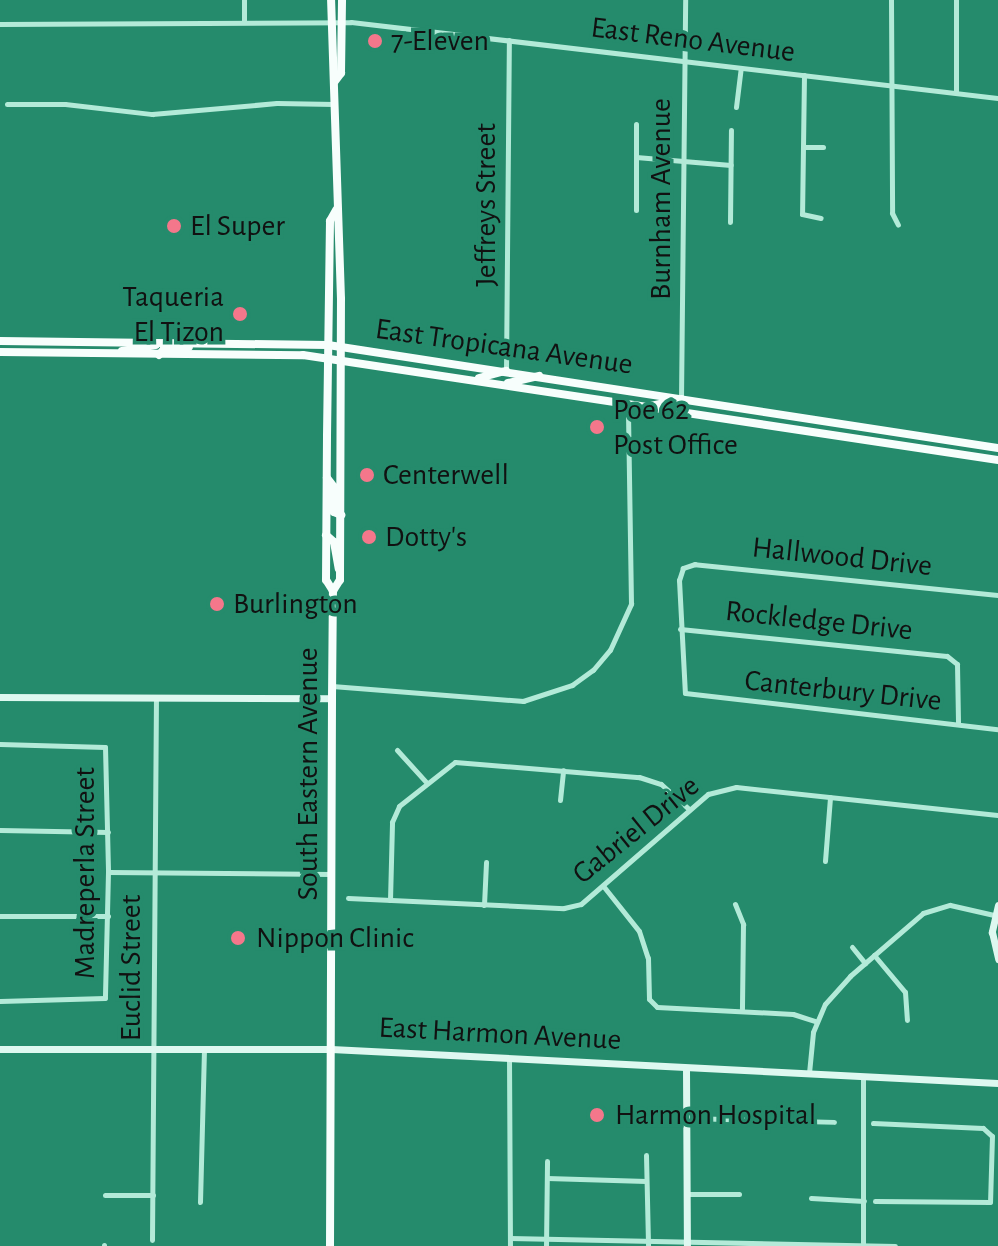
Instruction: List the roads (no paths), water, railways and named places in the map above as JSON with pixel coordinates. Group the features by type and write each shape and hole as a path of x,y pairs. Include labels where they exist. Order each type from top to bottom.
{"main road":[{"name":"South Eastern Avenue","path":"330,1246 333,591 340,570 341,515 341,221 336,210 335,81 330,73 331,0"},
{"name":"South Eastern Avenue","path":"335,81 341,73 342,0"},
{"name":"South Eastern Avenue","path":"333,591 326,580 326,535 330,221 336,210"},
{"name":"East Tropicana Avenue","path":"0,341 328,345 998,448"},
{"path":"118,355 161,342"},
{"path":"159,355 164,349 217,343"},
{"name":"East Tropicana Avenue","path":"0,352 341,360 479,378 998,460"},
{"path":"479,378 506,371"},
{"path":"508,383 539,376"},
{"path":"651,406 681,399"},
{"path":"676,410 709,403"},
{"path":"801,429 860,426"},
{"path":"850,437 898,432"},
{"path":"327,478 334,487 334,512 341,515"},
{"path":"326,535 334,542 340,570"},
{"path":"0,697 332,698"},
{"path":"998,905 994,915 998,959"},
{"name":"East Harmon Avenue","path":"0,1049 331,1049 998,1083"},
{"path":"686,1068 687,1243"}],"street":[{"path":"244,0 244,22"},
{"name":"Burnham Avenue","path":"681,399 685,0"},
{"path":"891,0 892,213 898,225"},
{"path":"956,0 956,92"},
{"name":"East Reno Avenue","path":"0,24 342,21 998,98"},
{"name":"Jeffreys Street","path":"506,371 509,40"},
{"path":"736,107 741,68"},
{"path":"804,75 802,214 821,218"},
{"path":"7,104 65,104 160,114 277,103 335,104"},
{"path":"636,124 636,210"},
{"path":"730,222 731,130"},
{"path":"803,147 823,147"},
{"path":"636,157 731,165"},
{"path":"332,686 523,701 572,685 593,670 610,650 631,604 628,402"},
{"name":"Hallwood Drive","path":"680,629 683,568 695,564 998,595"},
{"name":"Rockledge Drive","path":"680,629 953,659 958,724"},
{"name":"Canterbury Drive","path":"680,629 685,693 998,729"},
{"name":"Euclid Street","path":"152,1240 156,697"},
{"name":"Madreperla Street","path":"0,744 105,747 108,832 105,998 0,1001"},
{"path":"397,750 426,782"},
{"path":"390,900 392,822 399,806 455,762 563,770 661,784 689,809"},
{"path":"560,800 563,770"},
{"name":"Gabriel Drive","path":"348,898 564,908 581,904 708,794 736,787 998,815"},
{"path":"825,861 830,797"},
{"path":"0,830 108,832"},
{"path":"484,905 486,862"},
{"path":"108,872 331,874"},
{"path":"604,887 642,938 652,1003 793,1014 817,1022"},
{"path":"735,904 743,924 742,1011"},
{"path":"809,1073 817,1022 825,1004 865,963 923,913 939,907 994,915"},
{"path":"0,916 108,916"},
{"path":"852,947 865,963"},
{"path":"874,955 905,992 907,1020"},
{"path":"200,1202 204,1049"},
{"path":"509,1058 510,1246"},
{"path":"863,1076 863,1245"},
{"path":"686,1115 834,1122"},
{"path":"873,1123 989,1130 995,1167 990,1202 875,1201"},
{"path":"646,1155 648,1244"},
{"path":"546,1242 547,1161"},
{"path":"547,1178 646,1181"},
{"path":"687,1194 739,1194"},
{"path":"105,1195 153,1195"},
{"path":"811,1198 864,1201"},
{"path":"510,1238 546,1242 895,1246"}],"place":[{"name":"7-Eleven","path":"375,41"},
{"name":"El Super","path":"174,226"},
{"name":"Taqueria El Tizon","path":"240,314"},
{"name":"Poe 62 Post Office","path":"597,427"},
{"name":"Centerwell","path":"367,475"},
{"name":"Dotty's","path":"369,537"},
{"name":"Burlington","path":"217,604"},
{"name":"Nippon Clinic","path":"238,938"},
{"name":"Harmon Hospital","path":"597,1115"}]}
